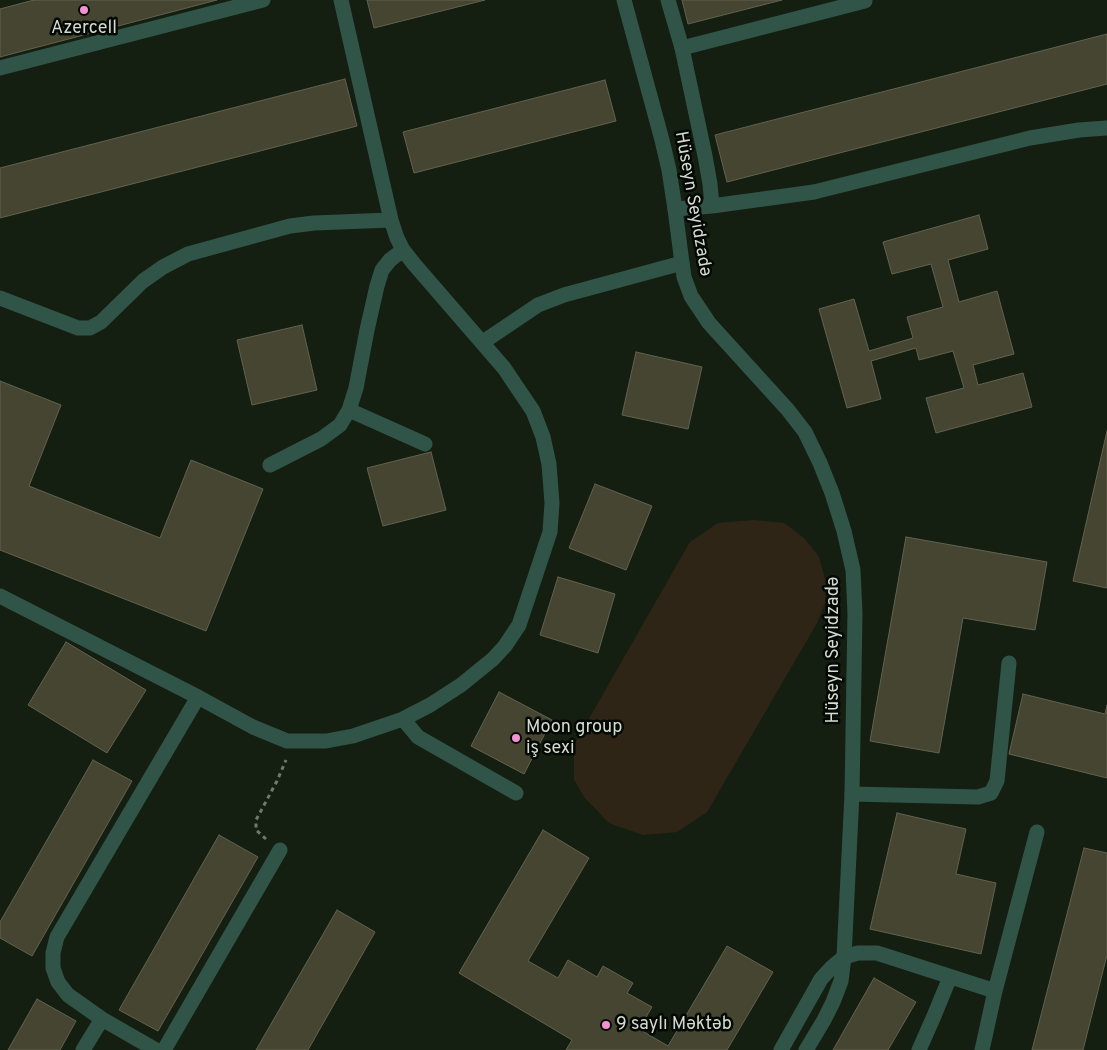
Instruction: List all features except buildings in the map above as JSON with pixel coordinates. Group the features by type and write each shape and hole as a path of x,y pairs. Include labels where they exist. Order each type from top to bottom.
{"street":[{"path":"0,68 263,0"},
{"path":"0,596 254,727 287,741 326,740 353,736 403,719 430,705 461,685 493,659 505,646 519,625 550,532 552,503 549,464 543,437 533,411 519,388 483,342 414,264 403,250 397,238 391,220 341,0"},
{"name":"Hüseyn Seyidzadə","path":"624,0 669,170 684,277 691,296 710,323 788,410 804,432 820,463 832,493 844,531 853,570 856,613 852,794 842,981 824,1020 806,1050"},
{"path":"668,0 682,48 705,156 712,206"},
{"path":"682,48 865,2"},
{"path":"675,208 712,206 814,192 1030,138 1079,130 1107,128"},
{"path":"0,298 78,328 90,328 101,322 143,281 163,267 188,254 290,226 314,223 391,220"},
{"path":"270,465 321,439 340,425 349,410 356,388 367,330 382,270 390,260 403,250"},
{"path":"483,342 538,305 564,295 682,263"},
{"path":"349,410 425,444"},
{"path":"852,794 978,797 991,793 997,781 1009,663"},
{"path":"156,1050 102,1019 68,994 58,982 54,968 53,953 57,938 198,697"},
{"path":"403,719 418,737 516,793"},
{"path":"982,1050 995,991 1037,832"},
{"path":"164,1050 280,850"},
{"path":"781,1050 821,979 844,957 858,953 877,953 995,991"},
{"path":"918,1050 950,977"},
{"path":"83,1050 102,1019"}],"path":[{"path":"280,850 256,830 256,820 286,762 287,741"}],"shaded area":[{"path":"753,520 784,523 804,538 819,557 826,583 825,603 817,623 707,812 677,832 643,835 609,823 584,797 574,779 574,745 690,542 718,523"}],"place":[{"name":"Azercell","path":"84,10"},
{"name":"Moon group iş sexi","path":"516,738"},
{"name":"9 saylı Məktəb","path":"606,1025"}]}
